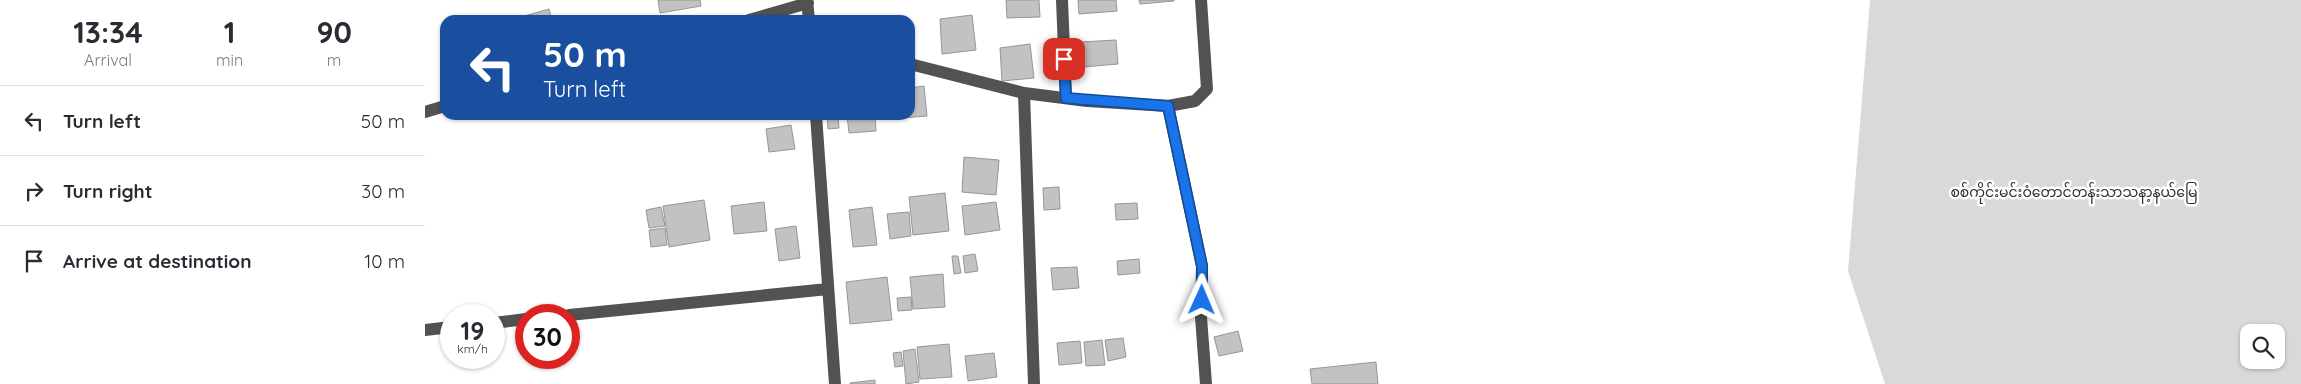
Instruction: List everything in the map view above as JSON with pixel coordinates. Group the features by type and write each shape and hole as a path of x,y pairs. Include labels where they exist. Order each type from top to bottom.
{"street":[{"path":"1062,0 1066,98"},
{"path":"915,65 1024,93 1168,106 1195,101 1207,89 1201,0"},
{"path":"765,15 808,2 809,15"},
{"path":"1024,93 1034,384"},
{"path":"1168,106 1202,266 1201,317 1206,384"},
{"path":"425,112 440,108"},
{"path":"816,120 835,384"},
{"path":"580,314 828,289"},
{"path":"425,330 440,328"}],"green space":[{"name":"စစ်ကိုင်းမင်းဝံတောင်တန်းသာသနာ့နယ်မြေ","path":"1870,0 2301,0 2301,384 1885,384 1848,271"}],"building":[{"path":"658,0 700,0 701,6 660,13"},
{"path":"1006,0 1039,0 1040,17 1007,18"},
{"path":"1078,0 1116,0 1117,11 1079,14"},
{"path":"1139,0 1174,0 1174,1 1140,4"},
{"path":"549,9 551,15 528,15"},
{"path":"972,15 976,50 942,54 940,19"},
{"path":"1116,40 1118,64 1083,67 1081,42"},
{"path":"1030,44 1034,78 1002,81 1000,48"},
{"path":"924,86 927,116 915,117 915,87"},
{"path":"827,120 838,120 839,128 828,129"},
{"path":"848,120 875,120 876,131 849,133"},
{"path":"791,125 795,149 769,152 766,129"},
{"path":"964,157 999,160 996,195 962,192"},
{"path":"1059,187 1060,209 1044,210 1043,188"},
{"path":"945,193 949,231 913,235 909,197"},
{"path":"704,200 710,240 669,247 663,206"},
{"path":"764,202 767,231 734,234 731,206"},
{"path":"996,202 1000,230 965,235 962,206"},
{"path":"1137,203 1138,219 1116,220 1115,204"},
{"path":"661,207 665,226 649,228 646,210"},
{"path":"872,207 877,245 853,247 849,210"},
{"path":"909,212 911,236 890,239 887,214"},
{"path":"796,226 800,258 779,261 775,229"},
{"path":"665,228 667,245 651,247 649,230"},
{"path":"975,254 978,271 965,273 963,256"},
{"path":"952,256 958,256 961,273 954,274"},
{"path":"1139,259 1140,273 1118,275 1117,261"},
{"path":"1077,267 1079,288 1053,290 1051,268"},
{"path":"943,274 945,307 913,309 910,277"},
{"path":"887,277 892,320 850,324 846,282"},
{"path":"911,297 912,310 898,311 897,298"},
{"path":"1238,331 1243,351 1219,356 1214,337"},
{"path":"1123,338 1126,357 1108,361 1105,340"},
{"path":"1102,340 1105,365 1086,366 1084,342"},
{"path":"1080,341 1082,363 1059,365 1057,343"},
{"path":"949,344 952,377 920,379 917,347"},
{"path":"915,349 919,382 906,384 903,351"},
{"path":"901,352 903,366 895,367 893,353"},
{"path":"994,353 997,377 968,381 965,356"},
{"path":"1376,362 1378,384 1312,384 1310,369"},
{"path":"875,380 875,384 850,384 850,383"}],"route":[{"path":"1064,59 1066,98 1168,106 1202,266 1202,300"}]}
